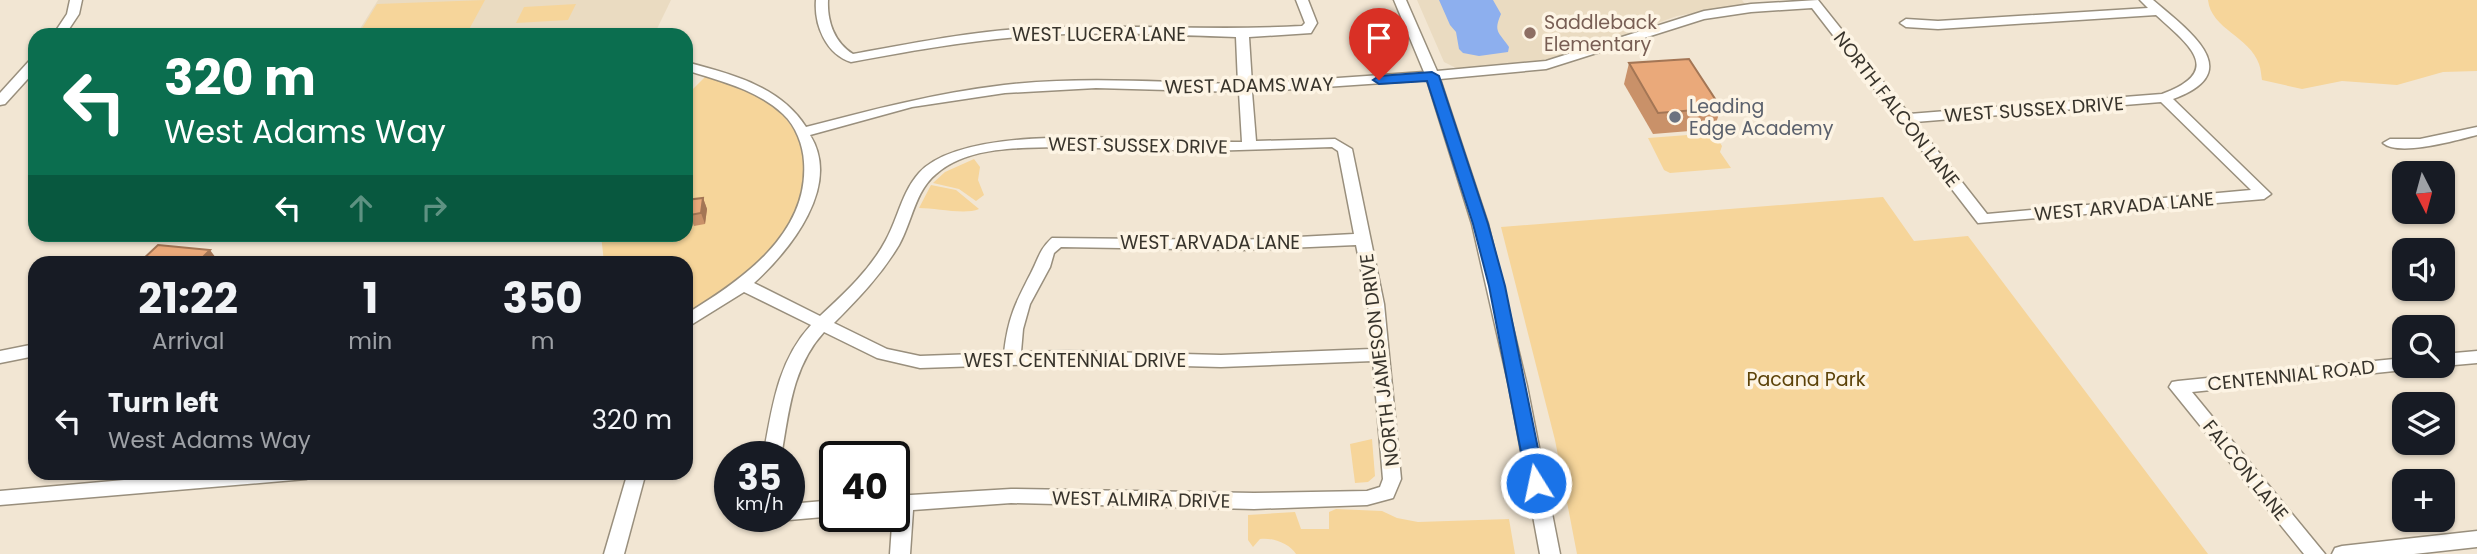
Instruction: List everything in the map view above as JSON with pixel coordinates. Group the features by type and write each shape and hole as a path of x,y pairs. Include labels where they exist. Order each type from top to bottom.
{"street":[{"path":"64,28 73,14 76,0"},
{"name":"WEST LUCERA LANE","path":"822,0 822,17 827,31 843,55 850,58 946,41 1031,32 1097,30 1242,33 1306,30 1311,23 1302,0"},
{"path":"1400,0 1432,76 1497,286 1550,554"},
{"name":"WEST SUSSEX DRIVE","path":"1905,118 2164,98 2193,89 2203,78 2204,66 2198,48 2147,0"},
{"name":"WEST ADAMS WAY","path":"805,132 911,103 1005,89 1097,84 1246,88 1543,67 1702,15 1814,2"},
{"name":"NORTH FALCON LANE","path":"1814,2 1983,219"},
{"path":"1906,23 1938,25 2158,11"},
{"path":"1242,33 1248,146"},
{"path":"693,68 731,76 760,90 788,110 805,132 811,145 815,173 806,210 782,248 744,285 693,318"},
{"path":"0,102 28,71"},
{"name":"WEST ARVADA LANE","path":"1983,219 2264,194 2164,98"},
{"path":"2390,143 2420,143 2477,131"},
{"name":"WEST SUSSEX DRIVE","path":"824,324 859,289 878,265 901,226 912,193 937,165 971,153 1035,144 1341,145"},
{"name":"NORTH JAMESON DRIVE","path":"1341,145 1348,154 1381,355 1392,479 1387,493"},
{"name":"WEST ARVADA LANE","path":"1012,357 1015,329 1022,304 1042,267 1047,251 1056,243 1074,241 1241,245 1364,239"},
{"name":"WEST CENTENNIAL DRIVE","path":"744,285 883,354 901,359 932,362 1012,357 1222,361 1381,355"},
{"path":"775,441 791,369 804,345 824,324"},
{"path":"0,357 28,351"},
{"path":"2455,359 2477,357"},
{"name":"CENTENNIAL ROAD","path":"2178,387 2392,365"},
{"name":"FALCON LANE","path":"2178,387 2315,554"},
{"path":"0,498 212,480"},
{"path":"614,554 635,480"},
{"name":"WEST ALMIRA DRIVE","path":"910,502 1011,496 1280,501 1367,498 1387,493"},
{"path":"900,532 900,554"},
{"path":"2342,554 2477,539"}],"shaded area":[{"path":"378,0 671,0 657,28 360,28"},
{"name":"Saddleback Elementary","path":"1417,0 1742,0 1745,4 1677,16 1571,54 1540,61 1458,69 1444,62"}],"green space":[{"path":"485,0 470,28 362,28 377,4"},
{"path":"2208,0 2477,0 2477,71 2443,72 2397,85 2342,81 2302,89 2262,80 2260,66 2254,55 2216,18"},
{"path":"576,4 568,20 516,23 524,7"},
{"path":"707,75 757,95 777,109 792,126 801,145 805,165 799,206 789,227 775,246 766,257 733,284 693,311 693,256 603,256 602,242 693,242 693,89"},
{"path":"1714,133 1722,146 1720,152 1731,168 1670,173 1664,170 1648,138"},
{"path":"974,159 980,167 978,180 984,195 976,201 959,189 933,183 945,172"},
{"path":"931,185 956,190 979,209 958,211 919,208"},
{"name":"Pacana Park","path":"1883,197 1914,241 1968,236 2208,554 1577,554 1555,440 1501,227"},
{"path":"1372,439 1375,476 1368,482 1355,483 1350,444"},
{"path":"1336,509 1382,511 1397,518 1418,522 1509,519 1515,554 1296,554 1290,547 1275,540 1260,539 1253,547 1248,540 1248,515 1295,512 1301,529 1329,529 1329,512"}],"water":[{"path":"1439,0 1493,0 1501,14 1497,28 1509,47 1508,52 1479,56 1463,53 1459,49 1456,32"}],"building":[{"path":"1689,59 1721,108 1658,113 1629,63"},
{"path":"703,198 701,213 693,214 693,199"},
{"path":"158,245 210,250 204,256 146,256"}],"place":[{"name":"Saddleback Elementary","path":"1530,33"},
{"name":"Leading Edge Academy","path":"1675,117"}],"route":[{"path":"1379,80 1432,76 1497,286 1536,483"}]}
